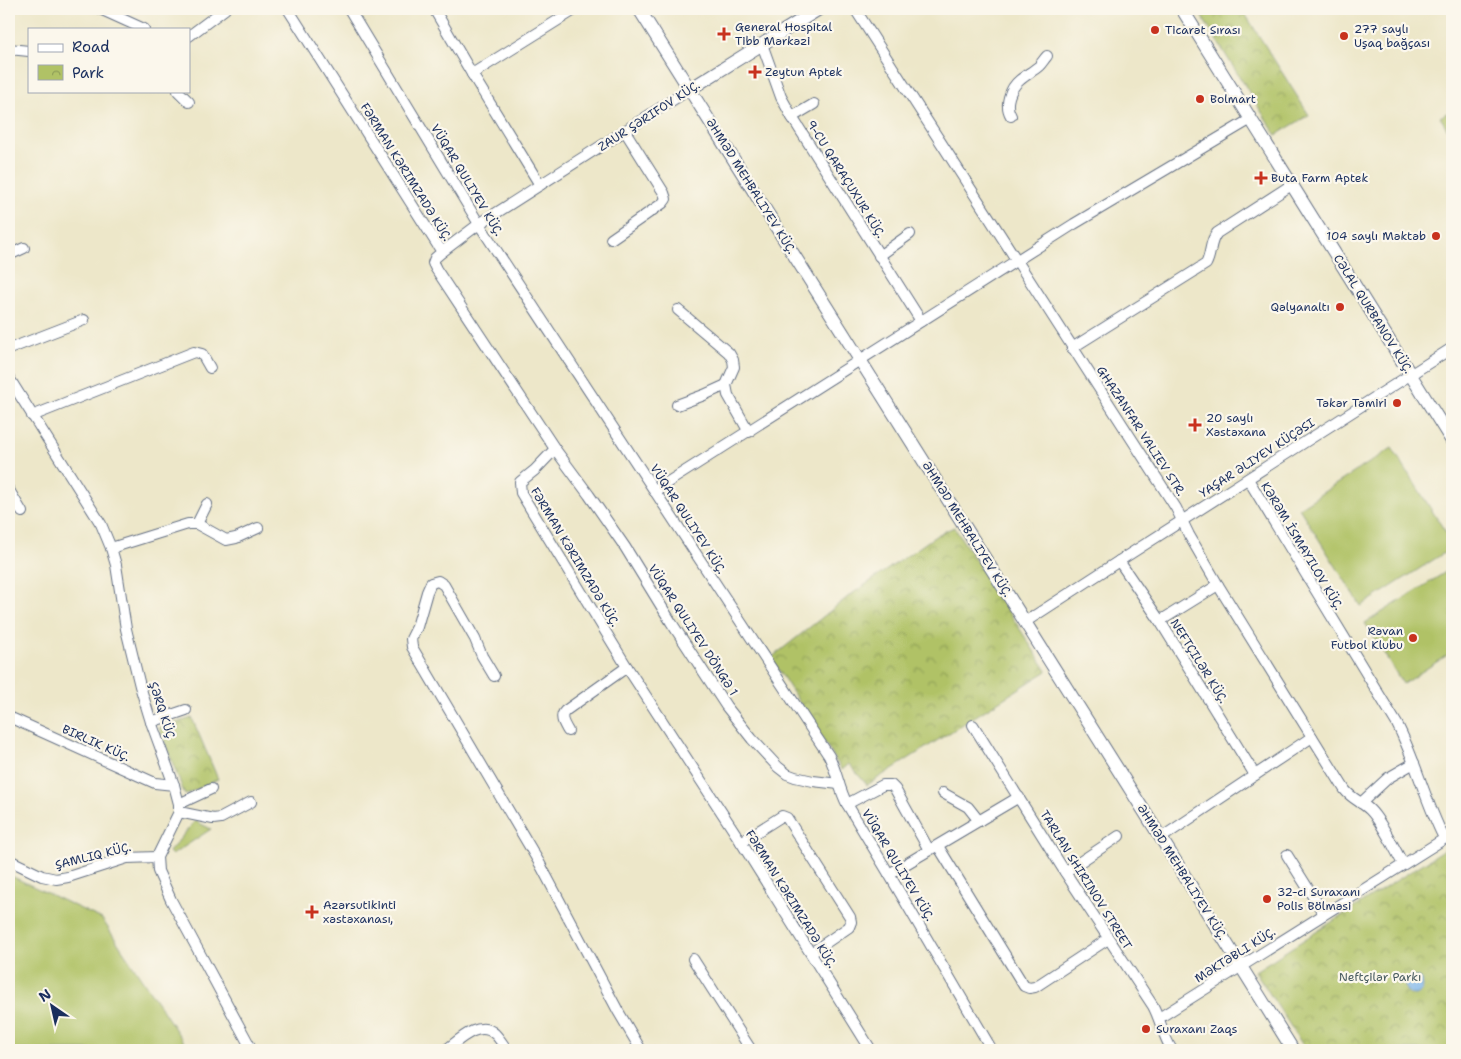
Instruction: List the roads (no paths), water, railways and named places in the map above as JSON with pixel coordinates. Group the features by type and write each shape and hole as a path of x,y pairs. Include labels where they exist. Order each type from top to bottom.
{"street":[{"path":"100,9 142,28"},
{"path":"190,35 225,9"},
{"name":"FƏRMAN KƏRIMZADƏ KÜÇ.","path":"288,9 442,252 435,258 433,264 436,269 555,449 541,465 520,482 521,493 627,667 811,953 871,1050"},
{"name":"VÜQAR QULIYEV KÜÇ.","path":"349,9 479,224 829,756 847,804 992,1050"},
{"path":"434,9 540,185"},
{"path":"472,74 576,9"},
{"path":"639,9 1026,622 1293,1050"},
{"name":"ZAUR ŞƏRIFOV KÜÇ.","path":"442,252 479,224 819,9"},
{"name":"GHAZANFAR VALIEV STR.","path":"855,9 1176,508 1189,536 1218,585 1345,790 1376,818 1403,864"},
{"name":"CƏLAL QURBANOV KÜÇ.","path":"1182,9 1452,441"},
{"name":"9-CU QARAÇUXUR KÜÇ.","path":"762,44 781,97 921,321"},
{"path":"9,50 28,51"},
{"path":"1011,116 1007,107 1015,85 1039,66 1047,56"},
{"path":"179,92 190,102"},
{"path":"792,116 814,104"},
{"path":"654,491 1016,260 1251,118"},
{"path":"610,240 664,203 666,199 625,131"},
{"path":"1072,348 1206,264 1210,257 1212,238 1217,233 1293,184"},
{"path":"879,256 910,234"},
{"path":"9,255 24,248"},
{"path":"678,310 729,353 734,367 726,385 728,394 749,432"},
{"path":"9,349 84,320"},
{"name":"YAŞAR ƏLIYEV KÜÇƏSI","path":"1026,622 1452,348"},
{"path":"32,416 194,352 202,354 210,368"},
{"name":"ŞƏRQ KÜÇ","path":"9,378 101,524 111,548 116,565 130,650 151,722 174,785 179,808"},
{"path":"677,405 726,385"},
{"name":"VÜQAR QULIYEV DÖNGƏ 1","path":"555,449 626,547 710,682 752,739 787,774 813,781 839,784"},
{"path":"1248,479 1397,724 1408,747 1427,801 1448,836"},
{"path":"9,490 22,512"},
{"path":"197,524 207,504"},
{"path":"111,548 188,524 197,524 226,540 236,538 258,528"},
{"name":"NEFTÇILƏR KÜÇ.","path":"1119,561 1160,621 1255,775"},
{"path":"494,676 444,585 438,581 432,582 411,639 412,647 540,864 618,1011 641,1050"},
{"path":"1160,621 1218,585"},
{"path":"568,731 562,714 627,667"},
{"path":"151,722 186,710"},
{"name":"BIRLIK KÜÇ.","path":"9,717 155,783 174,785"},
{"name":"TARLAN SHIRINOV STREET","path":"973,725 1064,872 1153,1006 1164,1037 1172,1050"},
{"path":"1161,838 1312,737"},
{"path":"1361,803 1388,778 1414,763"},
{"path":"847,804 883,785 891,785 895,789 1024,986 1029,988 1035,987 1108,939"},
{"path":"211,789 179,808 157,857 158,871 165,888 252,1050"},
{"path":"944,793 968,807 979,821"},
{"path":"889,874 1019,797"},
{"path":"179,808 213,819 221,818 250,802"},
{"path":"740,842 782,816 787,818 798,834 850,917 851,922 848,928 811,953"},
{"path":"1064,872 1119,836"},
{"name":"MƏKTƏBLI KÜÇ.","path":"1158,1018 1448,836"},
{"path":"1287,855 1324,914"},
{"path":"9,860 42,876 56,879 127,858 157,857"},
{"path":"693,959 751,1050"},
{"path":"446,1050 472,1031 479,1029 487,1029 494,1033 507,1050"}],"water":[{"path":"1414,977 1420,980 1423,986 1420,992 1414,995 1408,992 1405,986 1408,980"}],"place":[{"name":"Ticarət Sırası","path":"1155,30"},
{"name":"General Hospital Tibb Mərkəzi","path":"724,34"},
{"name":"277 saylı Uşaq bağçası","path":"1344,36"},
{"name":"Zeytun Aptek","path":"755,72"},
{"name":"Bolmart","path":"1200,99"},
{"name":"Buta Farm Aptek","path":"1261,178"},
{"name":"104 saylı Məktəb","path":"1436,236"},
{"name":"Qəlyanaltı","path":"1340,307"},
{"name":"Təkər Təmiri","path":"1397,403"},
{"name":"20 saylı Xəstəxana","path":"1195,425"},
{"name":"Rəvan Futbol Klubu","path":"1413,638"},
{"name":"32-ci Suraxanı Polis Bölməsi","path":"1267,899"},
{"name":"Azərsutikinti xəstəxanası,","path":"312,912"},
{"name":"Suraxanı Zaqs","path":"1146,1029"}],"park label":[{"name":"Neftçilər Parkı","path":"1380,977"}]}
